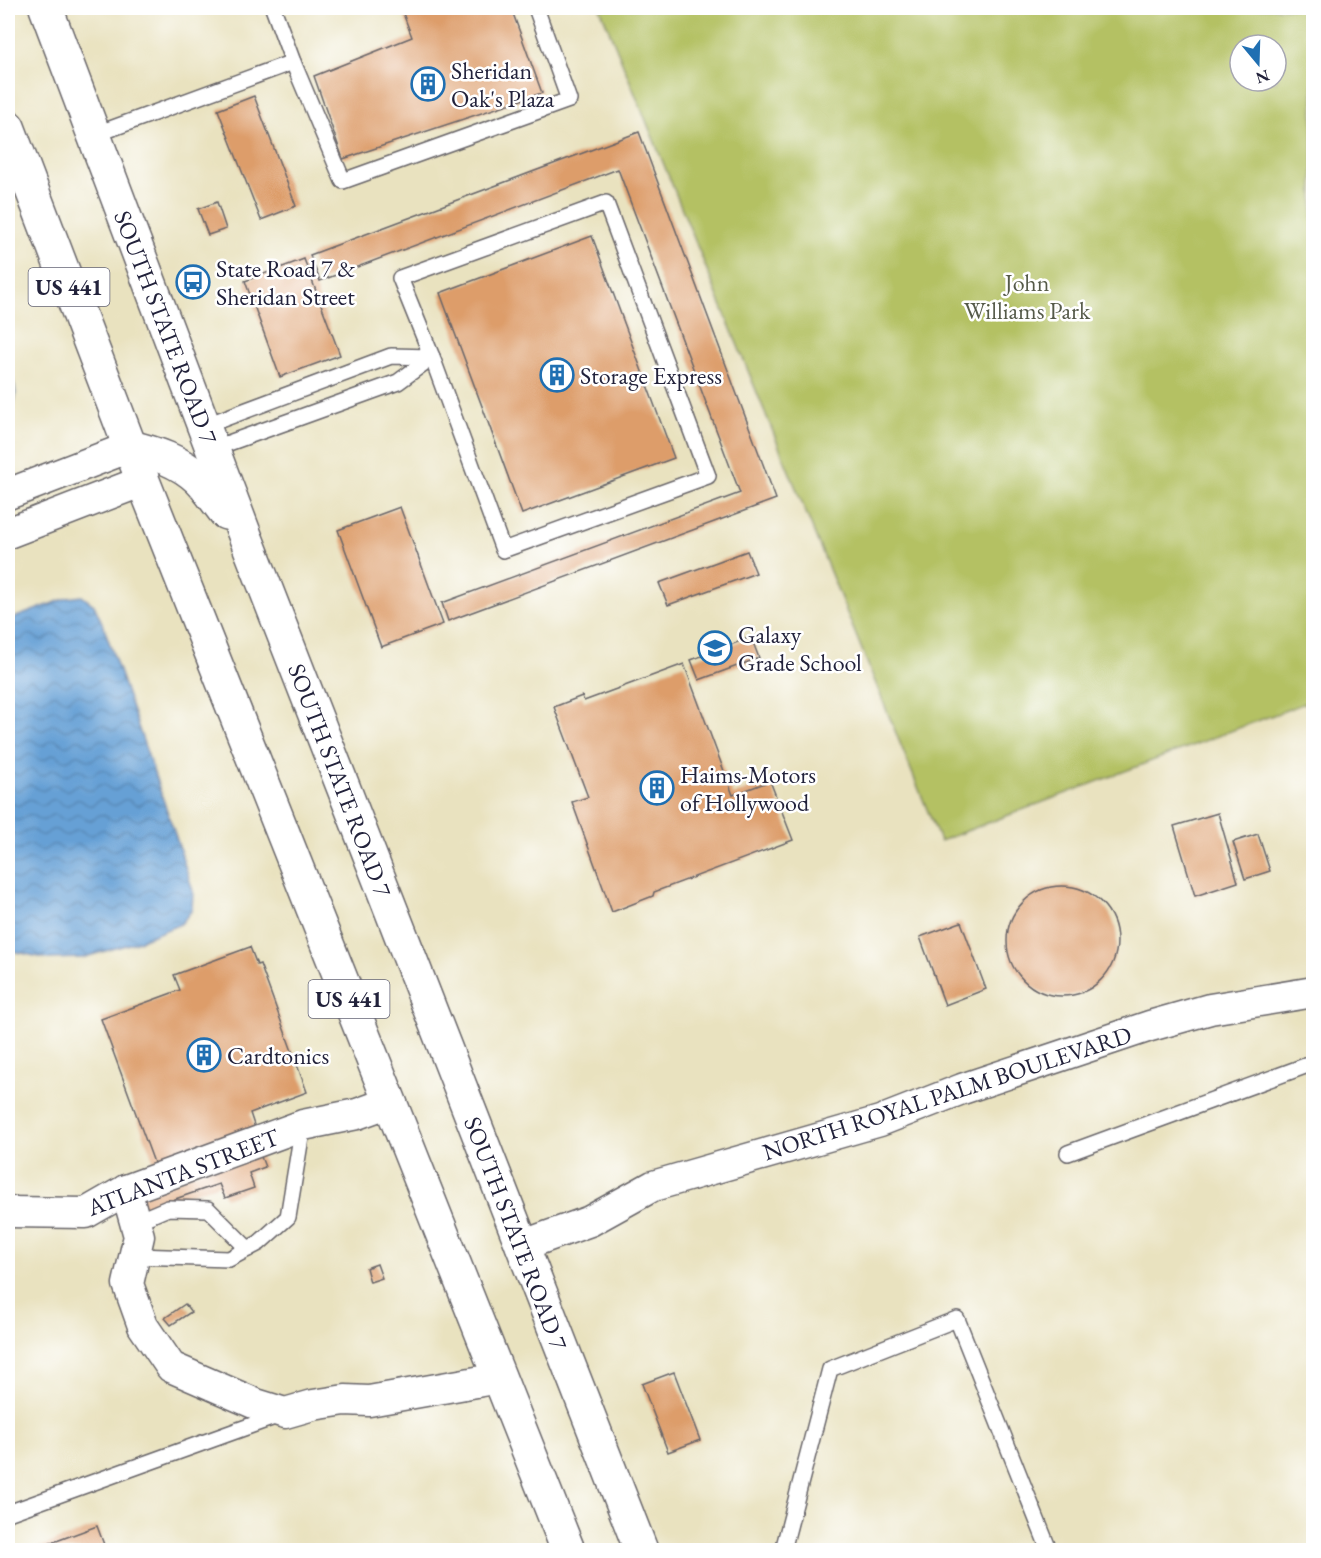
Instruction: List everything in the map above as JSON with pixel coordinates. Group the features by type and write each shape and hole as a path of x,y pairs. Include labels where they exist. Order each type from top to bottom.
{"main road":[{"name":"SOUTH STATE ROAD 7","path":"46,8 246,538 641,1551"},
{"name":"US 441","path":"8,127 143,481 568,1551"},
{"path":"130,447 167,458 199,479 246,538"}],"street":[{"path":"8,494 130,447"},
{"path":"8,533 143,481"},
{"name":"NORTH ROYAL PALM BOULEVARD","path":"521,1246 590,1221 653,1186 880,1121 962,1089 1150,1026 1210,1009 1314,992"},
{"name":"ATLANTA STREET","path":"8,1212 86,1213 126,1190 303,1125 357,1114 390,1102"},
{"path":"126,1190 139,1236 128,1284 143,1326 171,1367 256,1404 285,1413 345,1400 369,1401 499,1377"}],"lane":[{"path":"273,8 343,181 569,100 536,8"},
{"path":"94,135 293,62"},
{"path":"606,204 708,476 503,550 432,357 400,278 606,204"},
{"path":"208,438 391,356 432,357"},
{"path":"208,438 398,382 432,357"},
{"path":"1068,1153 1305,1066 1314,1066"},
{"path":"135,1256 229,1259 260,1244 288,1217 303,1125"},
{"path":"135,1222 168,1208 208,1209 248,1250"},
{"path":"783,1551 830,1369 957,1319 1049,1551"},
{"path":"8,1513 285,1413"}],"green space":[{"name":"John Williams Park","path":"600,8 1313,8 1313,700 940,841"}],"water":[{"path":"8,366 16,396 8,413"},
{"path":"82,596 94,605 104,627 193,891 192,910 181,924 136,942 82,958 48,959 8,950 8,620 67,598"}],"building":[{"name":"Sheridan Oak's Plaza","path":"401,8 511,8 542,93 343,159 314,76 412,37"},
{"path":"254,96 296,206 261,220 218,110"},
{"path":"639,132 776,499 448,621 442,603 740,493 618,169 320,281 310,255"},
{"path":"217,202 226,229 208,235 198,209"},
{"name":"Storage Express","path":"592,236 674,458 522,514 440,293"},
{"path":"304,259 340,355 280,377 245,281"},
{"path":"400,507 443,624 381,647 338,530"},
{"path":"747,551 756,573 668,605 659,583"},
{"path":"751,637 759,658 699,680 691,660"},
{"name":"Haims-Motors of Hollywood","path":"684,664 733,795 770,781 793,840 654,892 653,896 612,912 572,802 588,797 554,707 582,696 584,701"},
{"path":"1218,813 1238,882 1195,896 1174,826"},
{"path":"1258,834 1270,871 1245,879 1233,842"},
{"path":"1062,886 1083,890 1101,902 1113,920 1117,941 1113,962 1101,980 1083,992 1062,996 1041,992 1023,980 1011,962 1007,941 1011,920 1023,902 1041,890"},
{"path":"961,922 986,989 945,1005 920,937"},
{"name":"Cardtonics","path":"250,947 257,965 260,964 307,1092 250,1113 256,1131 156,1168 101,1019 180,990 174,975"},
{"path":"258,1149 265,1167 249,1173 254,1188 225,1198 219,1184 143,1210 136,1196"},
{"path":"377,1264 382,1278 370,1282 366,1268"},
{"path":"185,1304 191,1312 171,1325 165,1318"},
{"path":"674,1372 700,1440 668,1452 642,1384"},
{"path":"97,1526 106,1550 32,1550"}],"place":[{"name":"Sheridan Oak's Plaza","path":"428,84"},
{"name":"State Road 7 & Sheridan Street","path":"193,282"},
{"name":"Storage Express","path":"557,375"},
{"name":"Galaxy Grade School","path":"715,648"},
{"name":"Haims-Motors of Hollywood","path":"657,788"},
{"name":"Cardtonics","path":"204,1055"}]}
